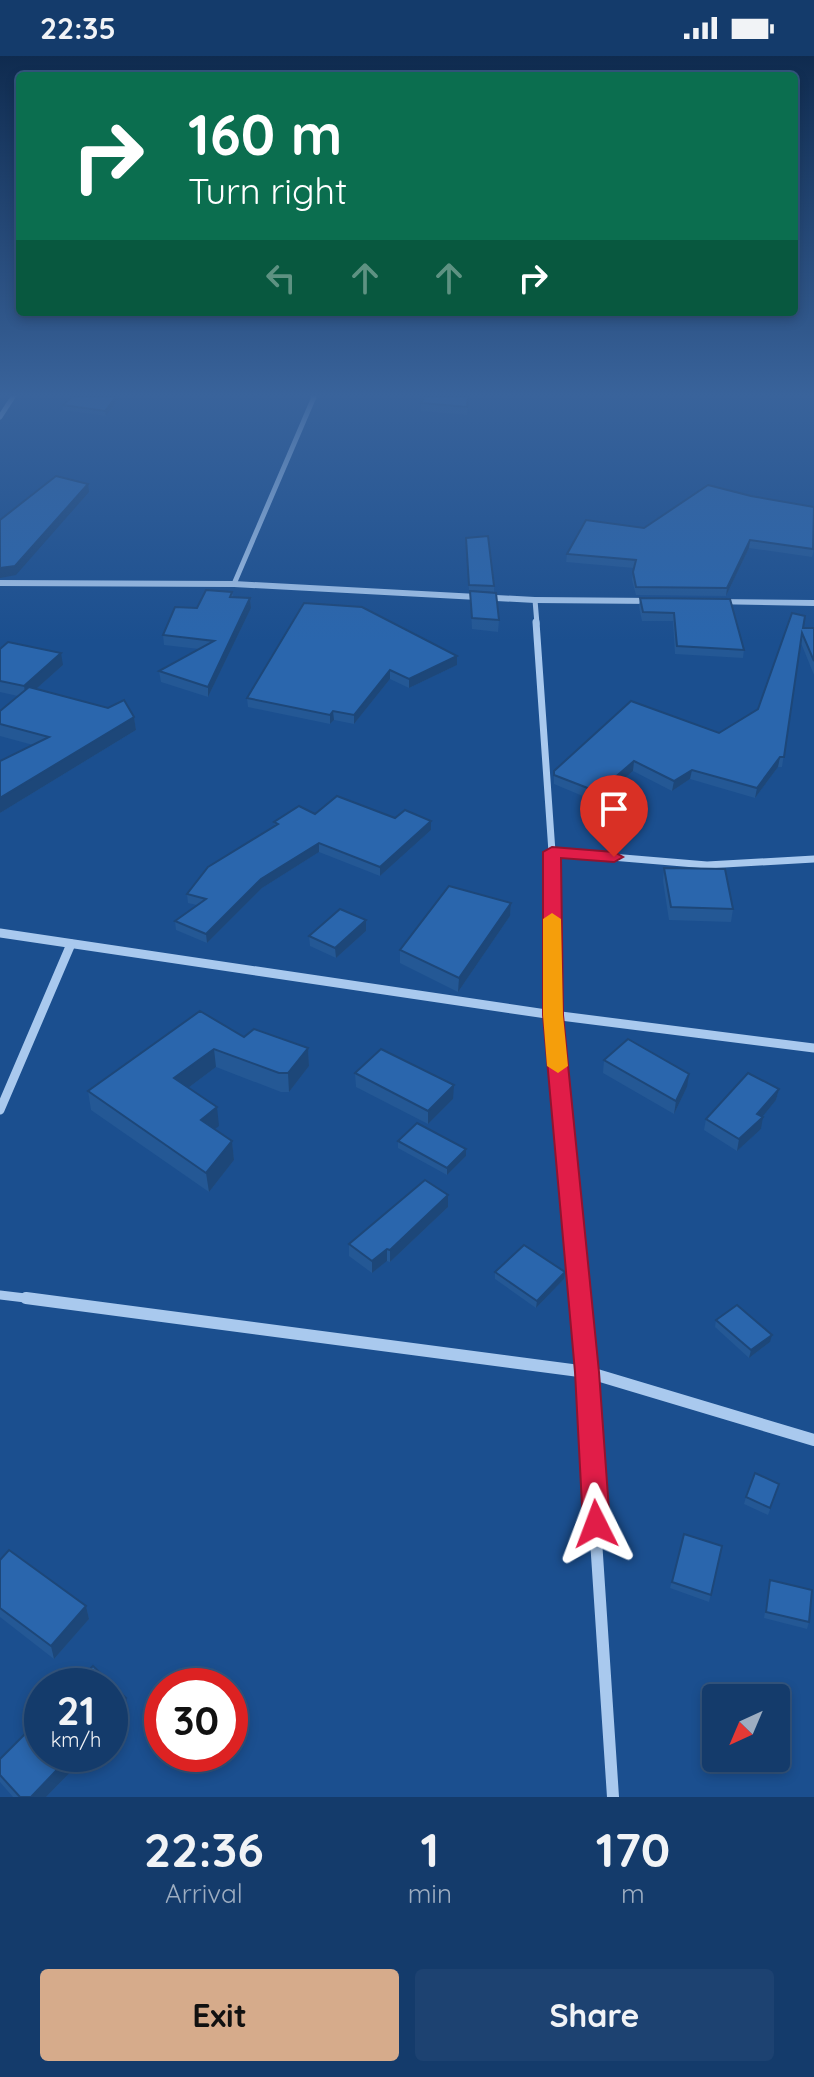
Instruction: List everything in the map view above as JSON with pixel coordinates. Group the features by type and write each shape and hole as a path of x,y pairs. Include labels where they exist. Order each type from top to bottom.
{"street":[{"path":"234,584 279,478"},
{"path":"0,583 234,584 535,600 675,601"},
{"path":"535,600 552,852 553,1015 587,1372 613,1797"},
{"path":"706,602 814,603"},
{"path":"552,852 707,865 814,859"},
{"path":"0,933 553,1015 814,1048"},
{"path":"0,1110 71,944"},
{"path":"0,1295 587,1372 814,1440"}],"building":[{"path":"53,478 88,484 15,566 0,568 0,520"},
{"path":"708,485 814,507 813,549 750,540 727,588 636,587 633,572 636,560 567,554 586,520 644,528"},
{"path":"488,536 494,586 469,585 466,538"},
{"path":"206,590 232,592 230,597 250,598 208,687 159,671 214,641 163,635 175,607 197,608"},
{"path":"470,591 496,593 499,620 472,618"},
{"path":"640,598 730,599 744,650 677,646 674,613 643,612"},
{"path":"304,603 362,607 457,656 409,679 390,670 354,715 333,711 330,715 247,698"},
{"path":"792,613 805,616 803,628 814,628 814,661 802,633 784,757 780,757 757,788 692,770 674,781 634,761 598,792 554,775 554,771 631,701 719,733 758,709"},
{"path":"8,642 61,653 24,686 0,681 0,649"},
{"path":"29,687 108,708 124,700 134,717 0,798 0,761 49,737 0,724 0,711"},
{"path":"337,796 395,818 405,810 431,821 380,867 319,843 261,879 206,934 175,921 206,899 187,894 208,867 278,824 274,822 299,806 315,814"},
{"path":"664,868 725,869 733,909 671,907"},
{"path":"449,886 511,903 459,978 400,950"},
{"path":"340,909 366,920 335,948 309,936"},
{"path":"200,1011 244,1037 254,1029 308,1048 288,1073 279,1073 214,1049 174,1078 217,1107 201,1120 232,1141 206,1173 88,1091"},
{"path":"628,1039 689,1074 676,1101 604,1060"},
{"path":"381,1049 454,1085 428,1111 355,1073"},
{"path":"748,1073 779,1089 757,1114 763,1117 739,1139 706,1119"},
{"path":"417,1123 466,1149 447,1168 398,1141"},
{"path":"425,1180 448,1195 390,1250 387,1249 372,1261 349,1244"},
{"path":"524,1245 565,1272 537,1301 495,1272"},
{"path":"737,1305 772,1335 751,1350 716,1320"},
{"path":"755,1473 779,1484 770,1508 746,1497"},
{"path":"684,1534 722,1546 711,1595 672,1582"},
{"path":"9,1550 86,1606 51,1646 0,1608 0,1560"},
{"path":"770,1580 812,1590 809,1622 766,1612"},
{"path":"24,1735 24,1772 55,1772 31,1797 20,1797 0,1775 0,1759"}],"slow traffic":[{"path":"552,919 553,1015 558,1066"}],"route":[{"path":"596,1524 587,1372 553,1015 552,852 614,857"}]}
